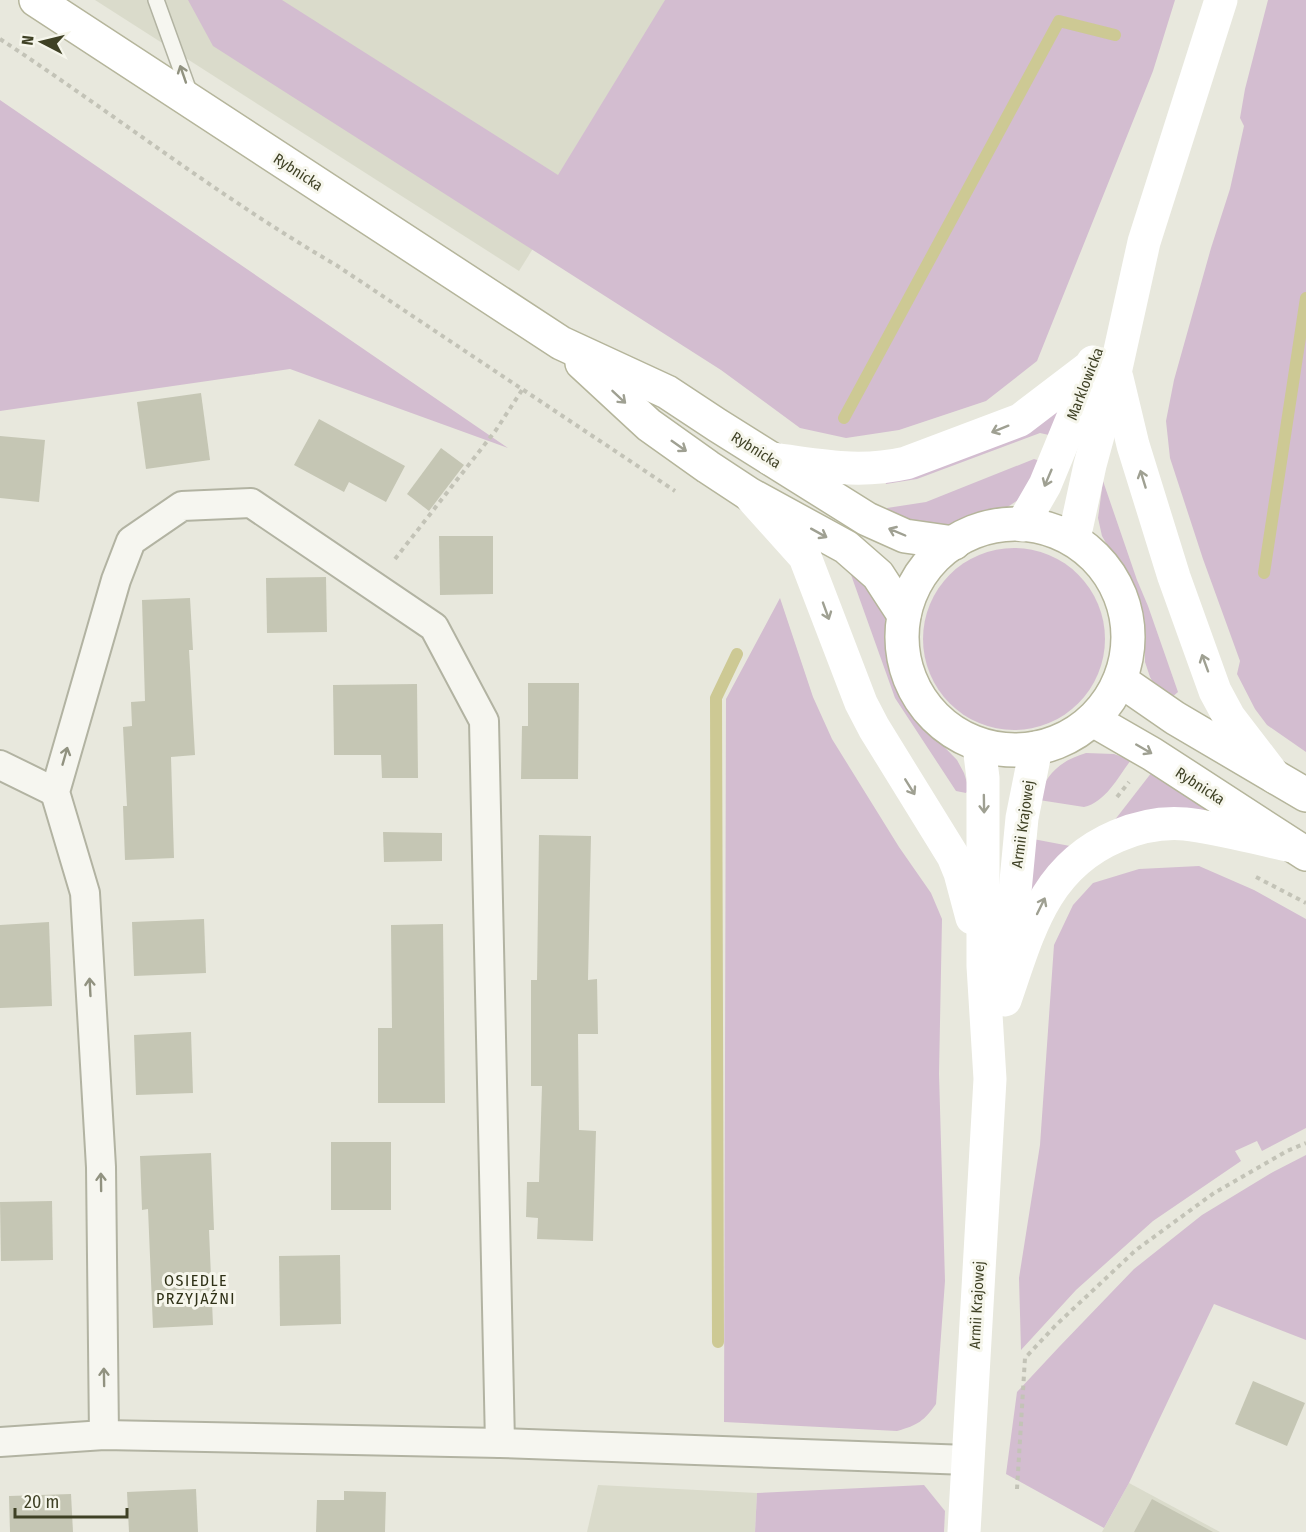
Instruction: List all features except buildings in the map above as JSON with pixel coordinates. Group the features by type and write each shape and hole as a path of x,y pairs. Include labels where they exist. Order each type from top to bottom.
{"main road":[{"name":"Rybnicka","path":"36,0 561,343 667,392 867,519 905,536 954,543"},
{"name":"Marklowicka","path":"1074,539 1090,465 1104,369 1221,0"},
{"name":"Rybnicka","path":"561,343 649,425 749,494 846,547 878,575 904,615"},
{"name":"Marklowicka","path":"1022,525 1045,484 1080,400 1104,369"},
{"path":"771,459 853,470 906,463 1020,420 1104,369 1133,445 1163,544 1215,691 1229,717 1277,779"},
{"path":"749,494 805,557 861,703 953,856 966,894 983,966"},
{"path":"999,525 1044,528 1074,539 1104,566 1114,580 1126,613 1128,635 1125,665 1106,706 1093,720 1067,738 1036,748 1007,751 979,746 948,729 930,712 916,692 905,659 902,632 904,615 910,594 918,579 936,557 954,543 970,533 999,525"},
{"path":"1120,680 1174,718 1306,795"},
{"name":"Rybnicka","path":"1093,720 1152,754 1299,850"},
{"name":"Armii Krajowej","path":"964,1532 990,1079 983,966 983,778 979,746"},
{"name":"Armii Krajowej","path":"990,1079 1005,1000 1022,818 1036,748"},
{"path":"1005,1000 1025,941 1048,893 1062,874 1098,845 1132,830 1167,824 1202,827 1299,850"}],"street":[{"path":"104,1435 101,1167 85,893 55,792 116,580 131,542 182,506 250,503 434,627 484,721 500,1443"},
{"path":"0,765 55,792"},
{"path":"0,1442 104,1435 500,1443 968,1460"}],"lane":[{"path":"156,0 193,102"}],"path":[{"path":"0,39 59,77 239,204 679,494"},
{"path":"374,587 496,430 522,390"},
{"path":"1248,873 1306,903"},
{"path":"1017,1489 1025,1358 1056,1325 1136,1250 1214,1193 1287,1151 1306,1143"}],"shaded area":[{"path":"95,0 688,0 519,271"},
{"path":"188,0 282,0 558,175 665,0 1175,0 1153,71 1037,361 986,401 899,430 846,438 800,428 721,370 213,46"},
{"path":"1268,0 1306,0 1306,752 1267,725 1255,709 1237,674 1240,661 1170,458 1166,421 1174,380 1230,189 1244,126 1240,118 1245,89"},
{"path":"0,100 508,448 290,369 0,411"},
{"path":"1059,406 1058,437 1040,433 917,479 886,484 885,480"},
{"path":"1034,459 1044,462 1018,500 1003,510 952,525 934,527 920,526 888,513 887,508 926,502"},
{"path":"1103,481 1178,692 1171,698 1158,692 1150,677 1145,662 1145,622 1127,576 1102,536 1098,518"},
{"path":"1014,548 1049,555 1065,563 1078,575 1090,588 1098,604 1105,639 1098,674 1090,690 1078,703 1065,715 1049,723 1014,730 979,723 963,715 950,703 938,690 930,674 923,639 930,604 938,588 950,575 963,563 979,555"},
{"path":"853,566 884,609 889,656 901,694 916,718 957,760 969,789 966,793 956,791 895,698 850,572"},
{"path":"780,598 813,697 832,739 899,847 931,893 942,919 939,1074 945,1281 936,1404 920,1422 897,1431 724,1422 726,699"},
{"path":"1086,753 1114,754 1131,760 1111,788 1092,804 1084,807 1039,800 1045,783 1055,769"},
{"path":"1152,772 1207,806 1204,812 1114,821"},
{"path":"1033,839 1070,846 1051,865 1024,904"},
{"path":"1199,866 1254,890 1306,919 1306,1128 1262,1151 1257,1141 1235,1151 1241,1161 1153,1221 1076,1290 1021,1350 1019,1278 1040,1145 1054,945 1073,905 1093,883 1139,869"},
{"path":"1306,1155 1306,1340 1214,1304 1129,1483 1104,1528 1006,1474 1017,1392 1059,1347 1134,1269 1202,1215"},
{"path":"1129,1483 1220,1532 1102,1532"},
{"path":"598,1485 757,1493 755,1532 587,1532"},
{"path":"924,1485 945,1511 944,1532 755,1532 757,1493"}],"waterway":[{"path":"844,418 1059,21 1115,35"},
{"path":"1264,573 1306,298"},
{"path":"718,1342 716,698 737,654"}],"district":[{"name":"OSIEDLE PRZYJAŹNI","path":"196,1289"}]}
